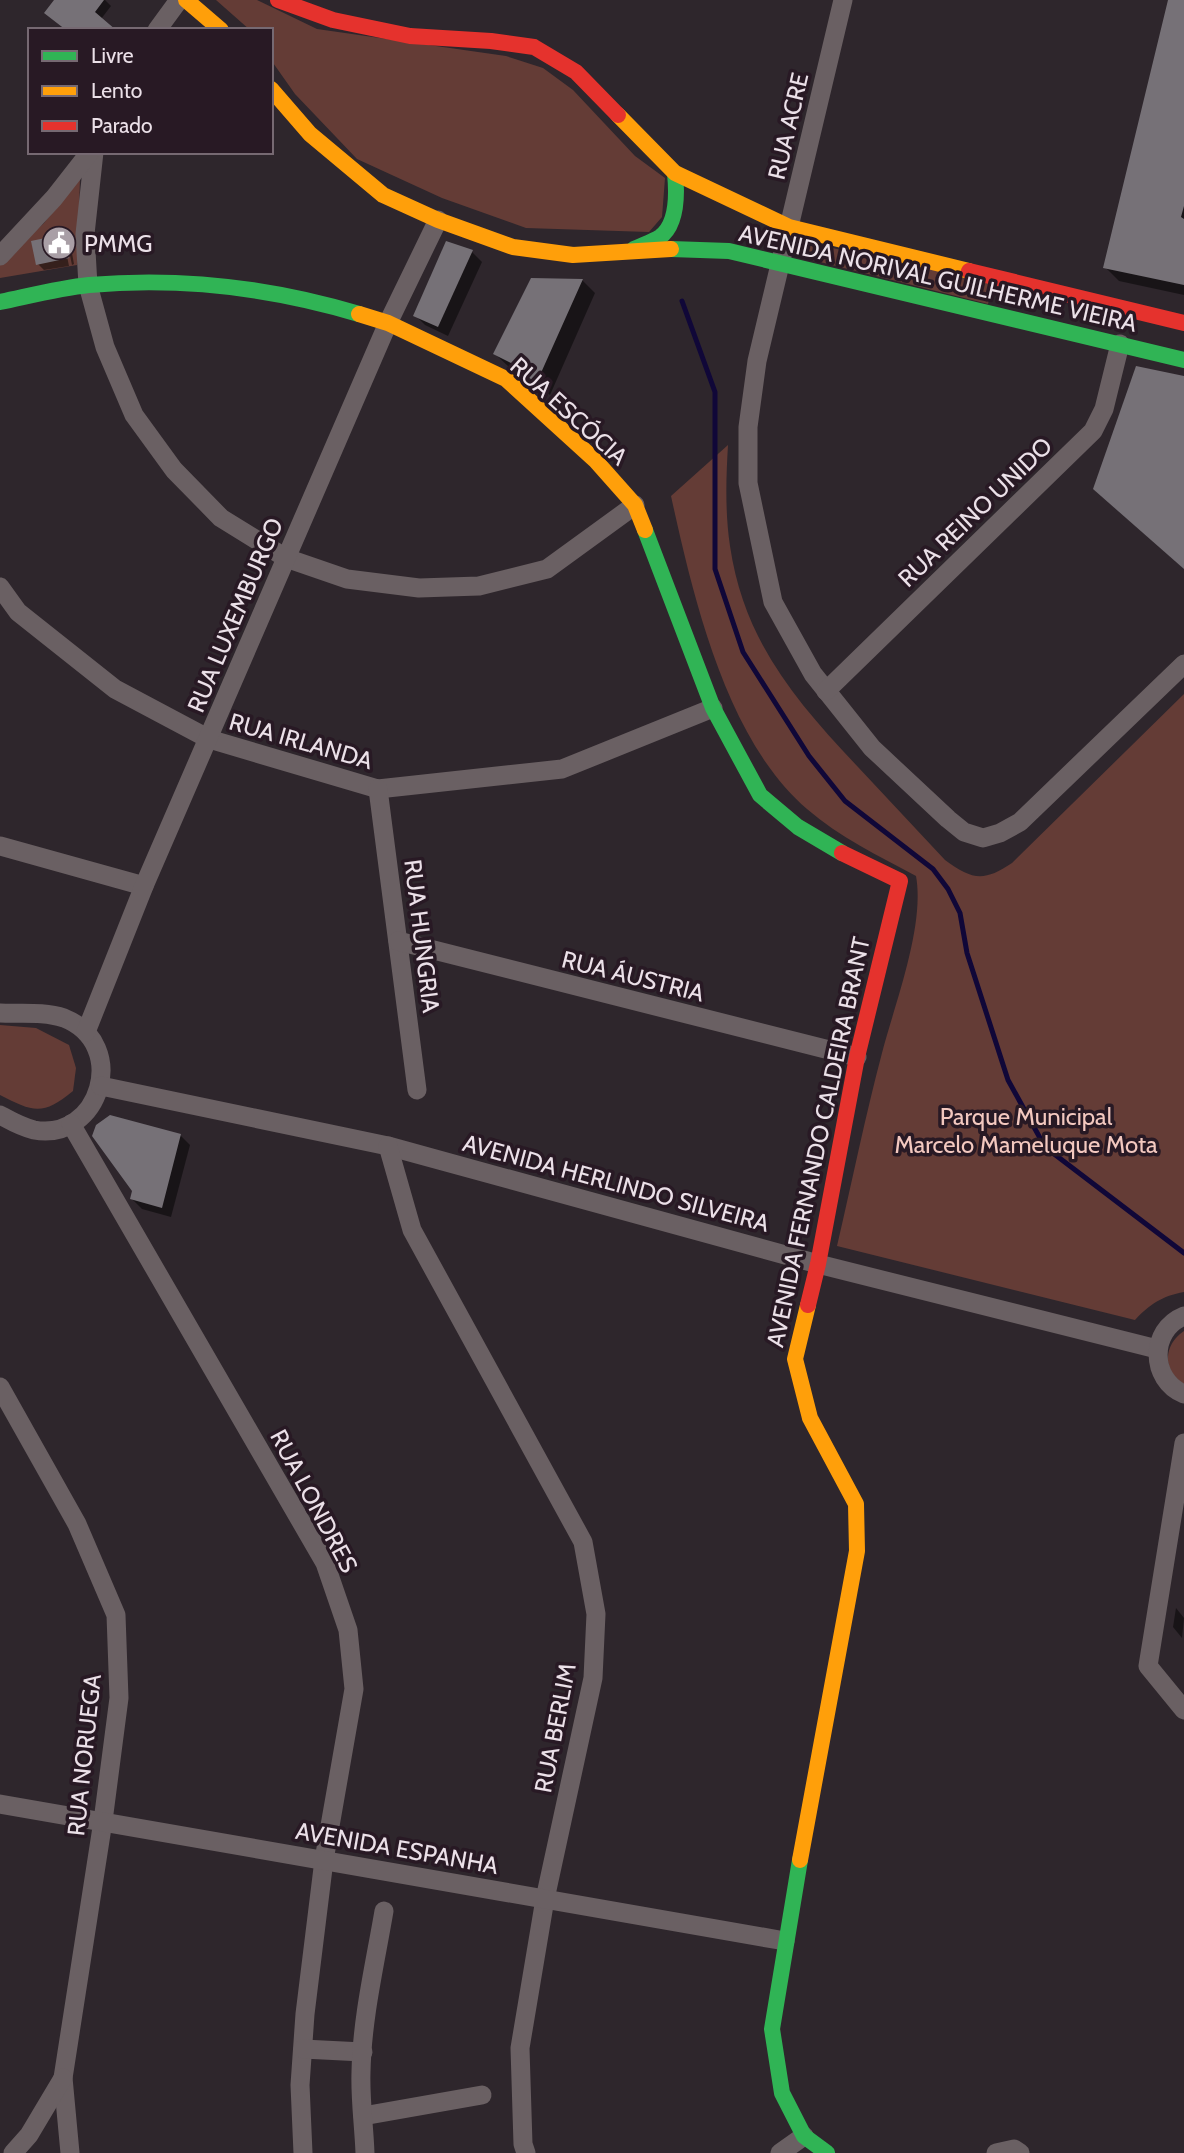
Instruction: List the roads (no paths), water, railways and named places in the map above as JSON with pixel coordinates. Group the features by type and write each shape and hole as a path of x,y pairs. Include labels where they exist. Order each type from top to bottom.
{"street":[{"path":"158,28 179,0"},
{"path":"186,0 218,28"},
{"name":"AVENIDA NORIVAL GUILHERME VIEIRA","path":"278,0 333,20 411,36 491,41 534,47 576,72 675,173 789,227 1184,323"},
{"name":"RUA ACRE","path":"843,0 757,361 748,427 748,483 773,602 813,674 872,748 964,832 983,838 1000,833 1020,822 1184,664"},
{"name":"AVENIDA NORIVAL GUILHERME VIEIRA","path":"273,91 310,134 383,195 438,220 513,247 573,255 659,249 729,251 1184,360"},
{"path":"0,256 90,154"},
{"path":"92,154 85,234 88,285 105,347 134,415 174,470 220,518 286,558 347,579 419,587 479,586 547,569 635,505"},
{"path":"628,251 663,234 672,216 677,194 675,173"},
{"name":"RUA LUXEMBURGO","path":"86,1032 144,886 286,558 388,323 438,220"},
{"name":"RUA ESCÓCIA","path":"0,302 88,285 189,282 308,299 388,323 506,379 595,460 635,505 713,708 760,795 798,827 844,854 900,881"},
{"name":"RUA REINO UNIDO","path":"826,691 1093,431 1104,409 1120,344"},
{"name":"RUA IRLANDA","path":"2,594 18,612 115,689 209,739 378,789 562,769 713,708"},
{"name":"RUA HUNGRIA","path":"378,789 417,1090"},
{"path":"0,846 144,886"},
{"name":"AVENIDA FERNANDO CALDEIRA BRANT","path":"804,2136 782,2093 772,2029 785,1941 857,1551 856,1504 810,1418 795,1359 818,1264 857,1057 900,881"},
{"name":"RUA ÁUSTRIA","path":"398,941 857,1057"},
{"path":"0,1013 51,1015 65,1019 86,1032 94,1042 102,1063 100,1086 92,1105 71,1124 57,1129 36,1130 15,1124 0,1115"},
{"name":"AVENIDA HERLINDO SILVEIRA","path":"100,1086 388,1146 818,1264 1157,1349"},
{"name":"RUA LONDRES","path":"71,1124 325,1563 348,1630 354,1689 324,1860 303,2049 300,2085 303,2153"},
{"name":"RUA BERLIM","path":"388,1146 412,1230 583,1542 596,1614 593,1678 545,1899 520,2048 523,2144 526,2153"},
{"path":"1184,1316 1169,1325 1161,1336 1157,1349 1162,1374 1169,1384 1184,1394"},
{"name":"RUA NORUEGA","path":"0,1387 76,1524 116,1615 119,1698 103,1821 63,2078 70,2153"},
{"path":"1184,1443 1147,1666 1184,1710"},
{"name":"AVENIDA ESPANHA","path":"0,1804 785,1941"},
{"path":"365,2153 361,2103 365,2018 384,1911"},
{"path":"303,2049 363,2052"},
{"path":"13,2153 29,2135 63,2078"},
{"path":"363,2116 482,2095"},
{"path":"780,2153 804,2136 827,2153"},
{"path":"996,2153 1014,2150 1020,2153"}],"waterway":[{"path":"682,301 715,392 715,569 743,652 809,756 845,801 933,869 948,889 960,913 967,953 1008,1080 1045,1147 1184,1253"}],"place":[{"name":"PMMG","path":"59,243"}],"park label":[{"name":"Parque Municipal Marcelo Mameluque Mota","path":"1026,1130"}]}
